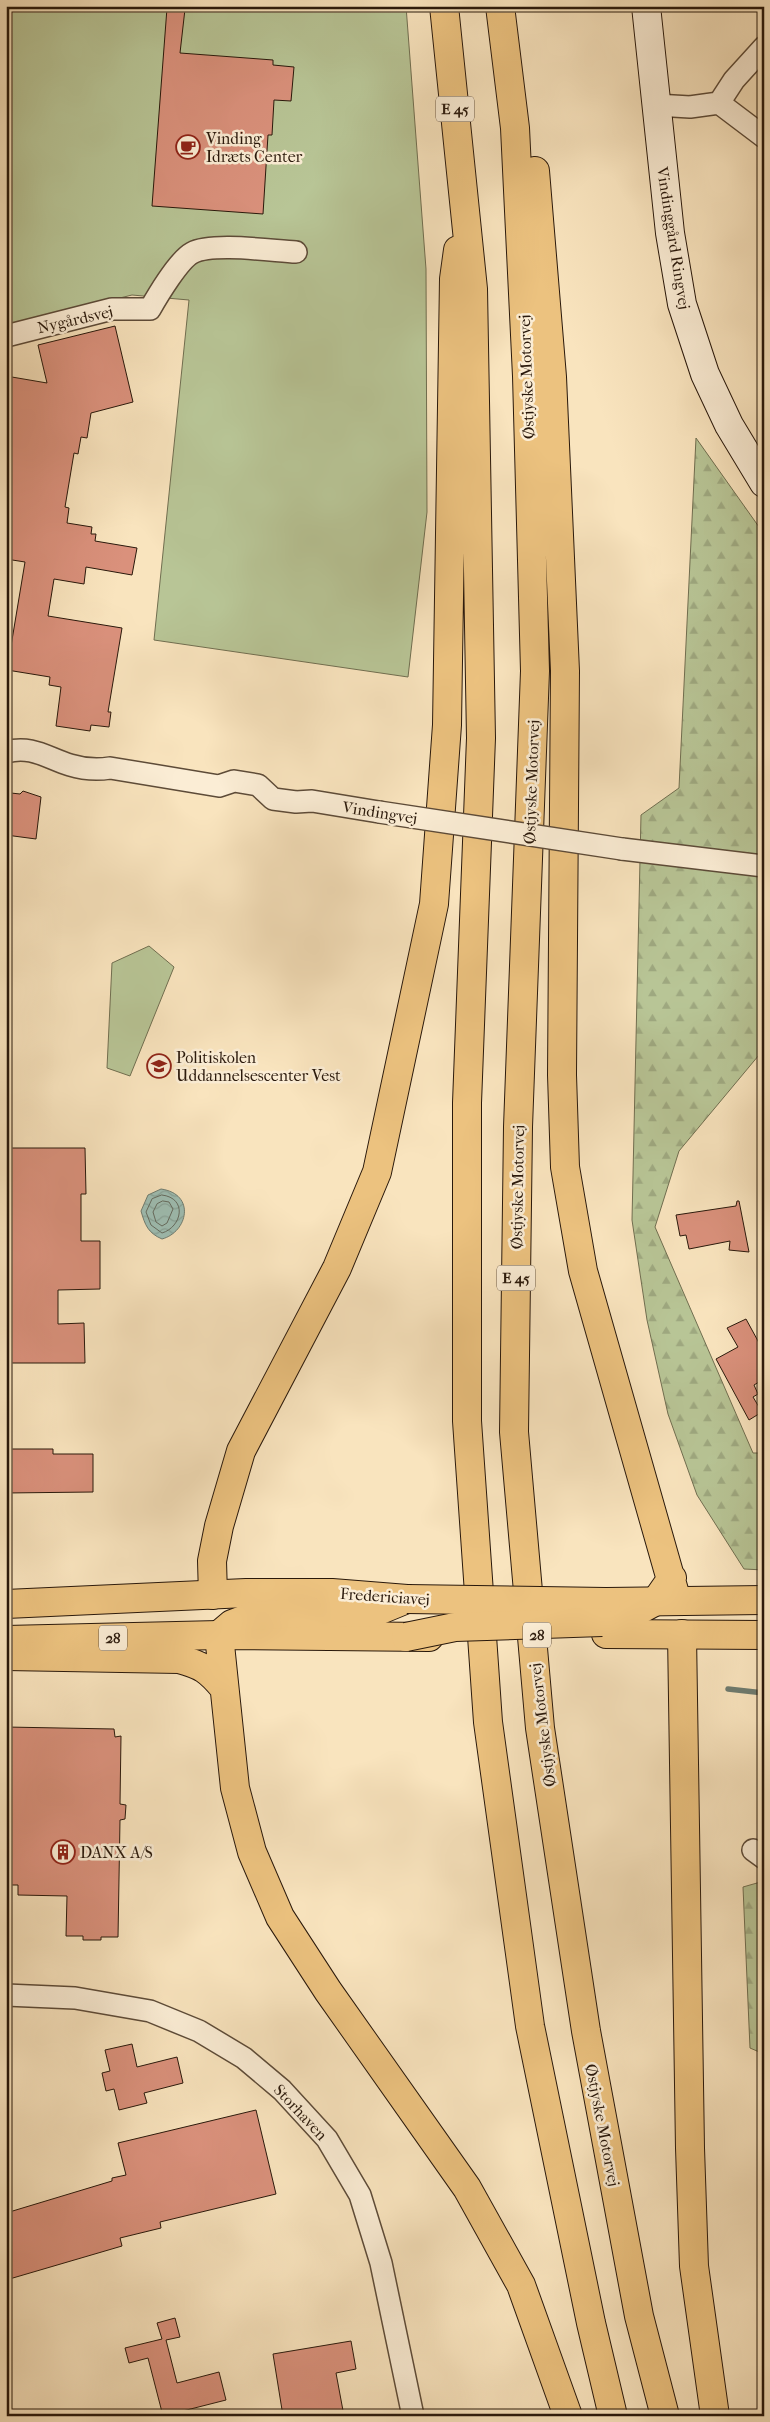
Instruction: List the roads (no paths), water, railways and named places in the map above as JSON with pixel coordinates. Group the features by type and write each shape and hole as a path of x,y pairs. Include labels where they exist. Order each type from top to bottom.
{"main road":[{"name":"E 45","path":"444,6 473,289 481,738 467,1104 468,1431 488,1722 530,2026 591,2323 613,2416"},
{"name":"Østjyske Motorvej","path":"500,6 515,128 527,376 535,671 518,1127 514,1432 540,1728 584,2021 639,2316 665,2416"},
{"path":"515,128 534,155 553,387 565,671 562,1065 565,1167 584,1271 668,1594 682,1634 690,2148 694,2266 715,2416"},
{"path":"464,212 454,279 447,724 434,904 377,1172 337,1268 241,1451 219,1526 212,1561 213,1594 235,1788 252,1852 280,1917 328,1991 467,2188 521,2285 568,2416"},
{"name":"Fredericiavej","path":"6,1604 213,1594 332,1593 605,1620 682,1634 764,1635"},
{"path":"605,1620 619,1621 668,1594 764,1600"},
{"path":"219,1635 232,1624 253,1616 313,1612 374,1613 407,1599"},
{"name":"28","path":"6,1640 219,1635 406,1638 455,1627 605,1620"},
{"path":"6,1656 179,1659 198,1664 211,1672 224,1688"}],"street":[{"name":"Vindinggård Ringvej","path":"646,6 670,233 682,304 709,383 728,425 764,483"},
{"path":"719,103 734,80 764,47"},
{"path":"656,105 690,106 719,103 764,137"},
{"name":"Nygårdsvej","path":"6,336 112,309 150,309 165,283 192,253 223,247 296,252"},
{"name":"Vindingvej","path":"6,752 19,748 41,752 70,765 98,770 110,768 219,786 234,781 258,785 273,799 296,802 312,801 622,849 764,866"},
{"name":"Storhaven","path":"6,1995 76,1998 150,2011 206,2036 244,2058 282,2090 327,2139 360,2195 381,2263 413,2416"}],"water":[{"path":"161,1189 172,1192 180,1198 184,1205 182,1221 178,1229 162,1239 153,1234 148,1228 141,1211 148,1195"}],"waterway":[{"path":"728,1689 764,1693"}],"place":[{"name":"Vinding Idræts Center","path":"188,147"},
{"name":"Politiskolen Uddannelsescenter Vest","path":"159,1066"},
{"name":"DANX A/S","path":"63,1852"}]}
